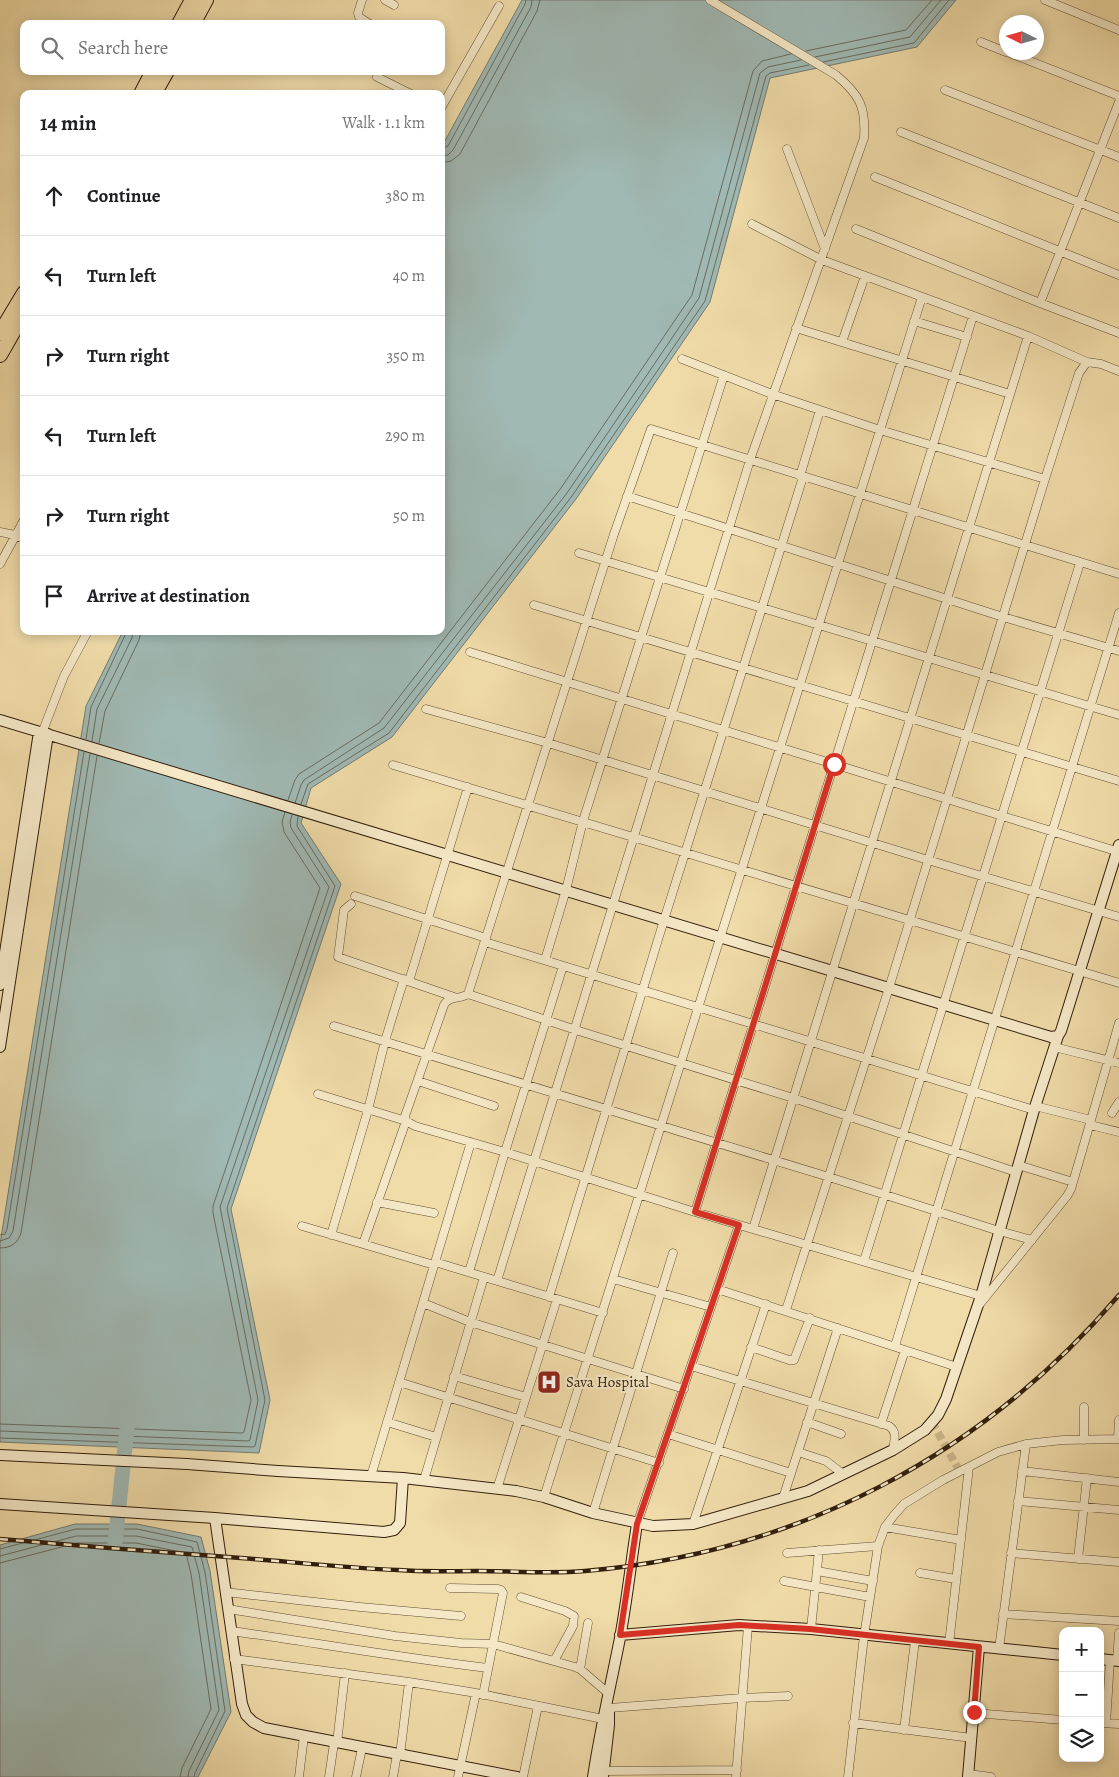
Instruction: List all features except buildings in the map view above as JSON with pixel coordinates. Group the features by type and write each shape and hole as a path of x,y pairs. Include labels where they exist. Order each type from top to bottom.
{"highway":[{"path":"181,20 192,0"},
{"path":"195,20 206,0"},
{"path":"143,90 151,75"},
{"path":"156,90 165,75"},
{"path":"0,333 20,300"},
{"path":"0,355 20,320"}],"street":[{"path":"362,0 358,12 360,17 364,20"},
{"path":"385,0 394,5"},
{"path":"497,1281 728,528 772,394 822,260 864,138 865,123 859,98 851,87 836,75 710,0"},
{"path":"1045,0 1119,30"},
{"path":"445,101 499,6"},
{"path":"981,42 999,49"},
{"path":"1027,60 1119,96"},
{"path":"377,78 402,90"},
{"path":"945,90 1119,157"},
{"path":"1040,303 1119,102"},
{"path":"901,132 1119,218"},
{"path":"787,149 825,250"},
{"path":"875,177 1119,275"},
{"path":"752,224 822,260 1028,336 1087,362 1101,364 1119,371"},
{"path":"856,229 1119,333"},
{"path":"842,342 865,276"},
{"path":"544,1497 922,297"},
{"path":"695,1212 973,316"},
{"path":"914,321 967,337"},
{"path":"796,328 1010,394"},
{"path":"753,1229 1028,336"},
{"path":"682,359 772,394 880,430 1045,479"},
{"path":"786,1310 889,988 1045,479 1079,373 1087,362"},
{"path":"545,960 566,890 583,821 700,444 724,376"},
{"path":"497,1489 543,1344 553,1298 585,1177 782,546 820,410"},
{"path":"352,904 344,910 338,957 454,997 463,997 468,994 605,561 651,429 1119,574"},
{"path":"627,496 1002,617 1119,651"},
{"path":"0,564 20,528"},
{"path":"0,532 20,538"},
{"path":"579,553 1119,715"},
{"path":"864,1261 1080,563"},
{"path":"534,605 1119,781"},
{"path":"894,1346 1119,613"},
{"path":"0,985 43,733 64,676 86,635"},
{"path":"0,1455 187,1464 424,1480 544,1497 593,1513 653,1526 693,1524 808,1491 893,1450 925,1430 938,1415 946,1398 981,1296 1034,1108 1061,1031 1118,849 1052,831 470,652"},
{"path":"426,709 548,743 871,843 1119,917"},
{"path":"0,720 994,1020 1051,1037 1058,1036"},
{"path":"0,1047 43,733"},
{"path":"393,765 529,804 909,921 1119,983"},
{"path":"331,1234 368,1110 385,1041 428,919 468,786"},
{"path":"355,896 563,966 972,1091 1119,1132"},
{"path":"469,1272 563,966"},
{"path":"468,994 954,1152 1073,1182"},
{"path":"363,1244 406,1122 407,1109 444,1005 447,1000 454,997"},
{"path":"976,1310 1067,1196 1073,1182 1119,1023"},
{"path":"334,1026 1032,1240"},
{"path":"1054,1048 1119,1064"},
{"path":"418,1081 494,1106"},
{"path":"318,1094 415,1126 505,1152 695,1212 981,1296"},
{"path":"1112,1113 1119,1102"},
{"path":"371,1476 471,1142"},
{"path":"377,1202 434,1214"},
{"path":"593,1777 603,1719 609,1700 637,1524 739,1225"},
{"path":"302,1226 434,1264 469,1272 603,1313"},
{"path":"593,1513 673,1253"},
{"path":"424,1480 484,1277"},
{"path":"613,1279 711,1307"},
{"path":"717,1289 957,1367"},
{"path":"423,1303 470,1322 684,1389"},
{"path":"693,1524 766,1304"},
{"path":"751,1347 794,1360 810,1318"},
{"path":"783,1498 838,1328"},
{"path":"881,1424 905,1350"},
{"path":"691,1366 894,1429 893,1450"},
{"path":"454,1376 526,1397"},
{"path":"399,1382 659,1463"},
{"path":"1084,1407 1084,1440"},
{"path":"848,1777 864,1636 878,1546 885,1527 904,1504 943,1480 998,1452 1026,1444 1119,1438 1119,1420"},
{"path":"387,1422 436,1437"},
{"path":"808,1422 842,1434"},
{"path":"668,1434 791,1473"},
{"path":"999,1649 1026,1444"},
{"path":"798,1452 826,1461 843,1474"},
{"path":"949,1644 970,1467"},
{"path":"1022,1471 1119,1482"},
{"path":"0,1504 215,1518 384,1532 394,1530 400,1523 403,1478"},
{"path":"1078,1559 1087,1478"},
{"path":"1018,1501 1119,1510"},
{"path":"215,1518 242,1704 246,1715 253,1722 264,1728 398,1755 459,1772 517,1777"},
{"path":"885,1527 961,1540"},
{"path":"787,1553 878,1546"},
{"path":"810,1629 820,1550"},
{"path":"1011,1553 1119,1562"},
{"path":"817,1571 873,1581"},
{"path":"920,1573 956,1579"},
{"path":"784,1581 870,1597"},
{"path":"450,1588 501,1590 503,1596 488,1668 479,1694 459,1772"},
{"path":"225,1592 461,1616"},
{"path":"521,1596 565,1611 574,1616 573,1626 554,1661"},
{"path":"228,1609 395,1636 461,1643 493,1644 580,1669 609,1700 610,1726 604,1774 736,1774 748,1626"},
{"path":"1003,1614 1119,1620"},
{"path":"580,1669 588,1623"},
{"path":"620,1635 739,1625 810,1629 1059,1655"},
{"path":"231,1631 314,1642 404,1658 488,1668"},
{"path":"1104,1717 1112,1660 1119,1633"},
{"path":"904,1730 915,1641"},
{"path":"979,1647 968,1776 991,1777"},
{"path":"234,1658 410,1682 603,1719"},
{"path":"329,1777 345,1673"},
{"path":"393,1777 410,1682"},
{"path":"609,1700 788,1696"},
{"path":"523,1777 538,1706"},
{"path":"974,1712 1059,1720"},
{"path":"853,1723 972,1738"},
{"path":"1104,1723 1119,1724"},
{"path":"299,1777 304,1736"},
{"path":"356,1777 362,1748"}],"water":[{"path":"522,0 956,0 917,47 770,78 710,302 576,499 392,737 311,788 301,823 341,884 231,1209 270,1400 259,1453 0,1442 0,1244 86,706 121,635 445,635 445,141"},
{"path":"75,1524 137,1524 201,1537 210,1571 231,1712 198,1777 0,1777 0,1545"}],"waterway":[{"path":"115,1544 127,1428"}],"tunnel":[{"path":"932,1422 960,1472"}],"railway":[{"path":"0,1539 418,1571 572,1572 663,1561 738,1543 811,1518 880,1487 945,1448 1007,1404 1065,1352 1119,1295"}],"place":[{"name":"Sava Hospital","path":"549,1382"}],"route":[{"path":"834,764 695,1212 739,1225 637,1524 620,1635 739,1625 810,1629 979,1647 974,1712"}]}
